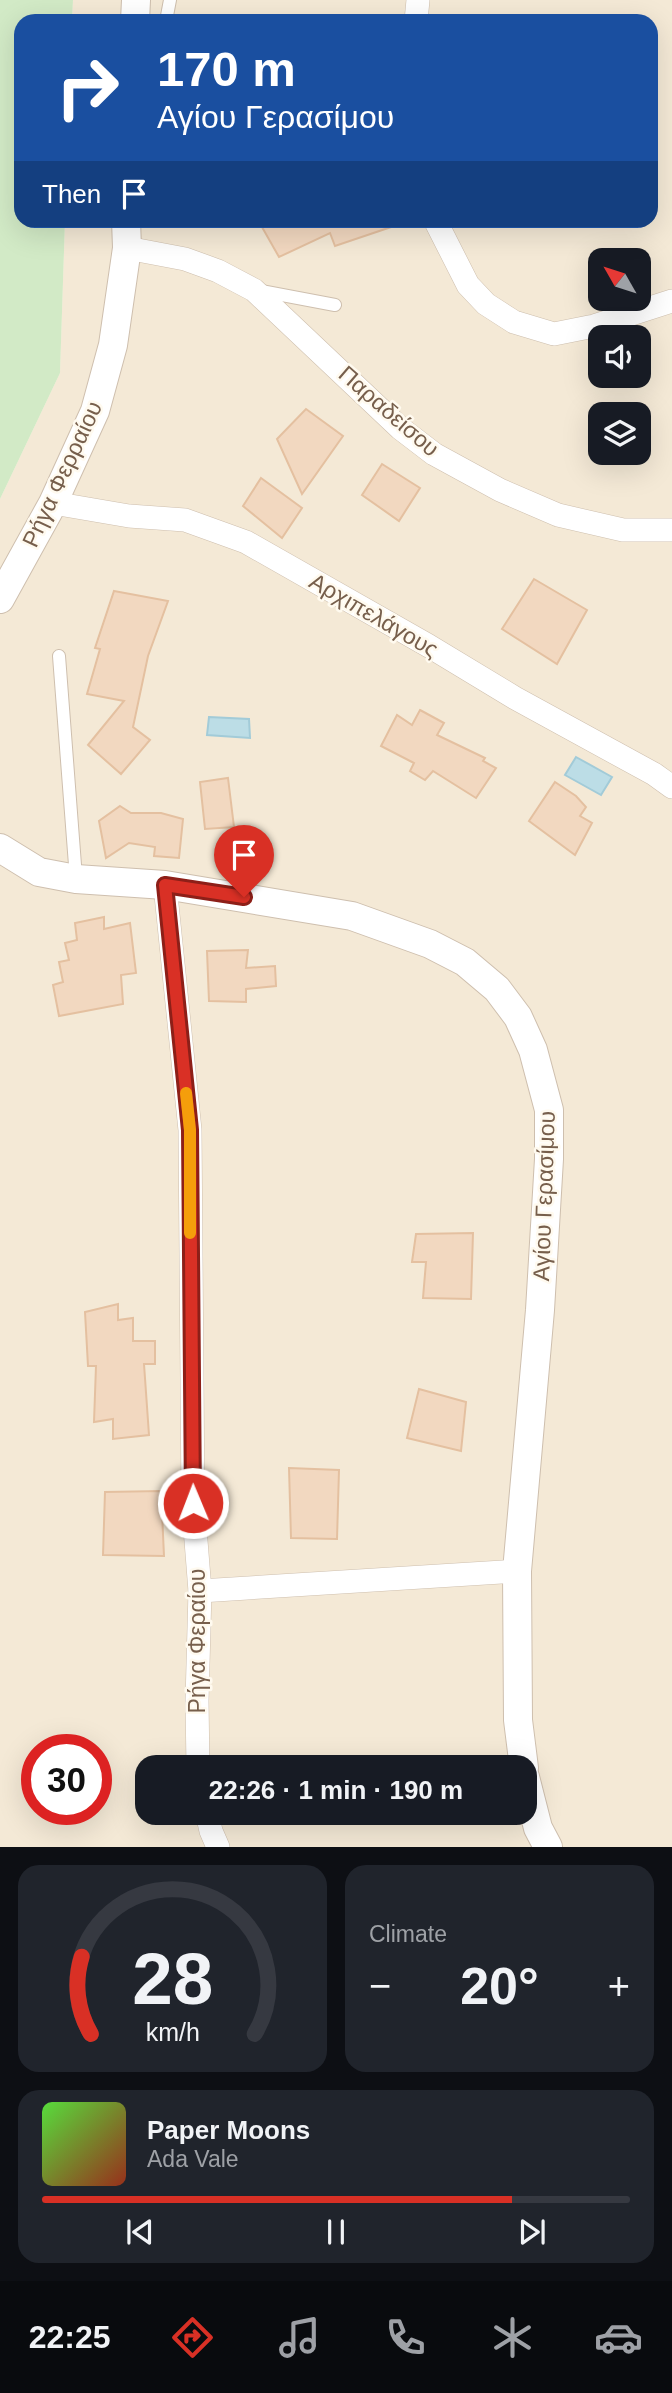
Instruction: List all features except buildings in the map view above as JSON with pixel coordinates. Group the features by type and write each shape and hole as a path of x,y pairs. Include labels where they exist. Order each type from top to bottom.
{"street":[{"name":"Ρήγα Φερραίου","path":"0,599 54,503 95,411 113,345 127,248 126,228"},
{"path":"439,228 468,285 486,304 514,322 554,334 594,326 672,301"},
{"name":"Παραδείσου","path":"127,248 185,258 254,290 400,428 434,454 500,490 558,515 623,530 672,530"},
{"name":"Αρχιπελάγους","path":"54,503 129,516 185,520 246,542 515,698 654,774 672,787"},
{"path":"0,848 39,873 165,885"},
{"name":"Αγίου Γερασίμου","path":"165,885 352,916 430,944 465,962 496,989 517,1017 533,1050 550,1110 540,1310 517,1572 518,1720 522,1755"},
{"name":"Ρήγα Φεραίου","path":"165,885 190,1130 193,1503 200,1591 198,1755"},
{"path":"200,1591 517,1572"},
{"path":"537,1824 548,1847"},
{"path":"211,1825 218,1847"}],"lane":[{"path":"254,290 335,305"},
{"path":"59,656 76,878"}],"shaded area":[{"path":"73,0 672,0 672,1847 0,1847 0,499 60,373 65,228 658,228 658,14 72,14"}],"green space":[{"path":"0,0 73,0 72,14 14,14 14,228 65,228 60,373 0,499"}],"water":[{"path":"209,717 249,719 250,738 207,735"},
{"path":"576,757 612,777 601,795 565,775"}],"slow traffic":[{"path":"186,1093 190,1130 190,1233"}],"route":[{"path":"193,1503 190,1130 165,885 244,897"}]}
